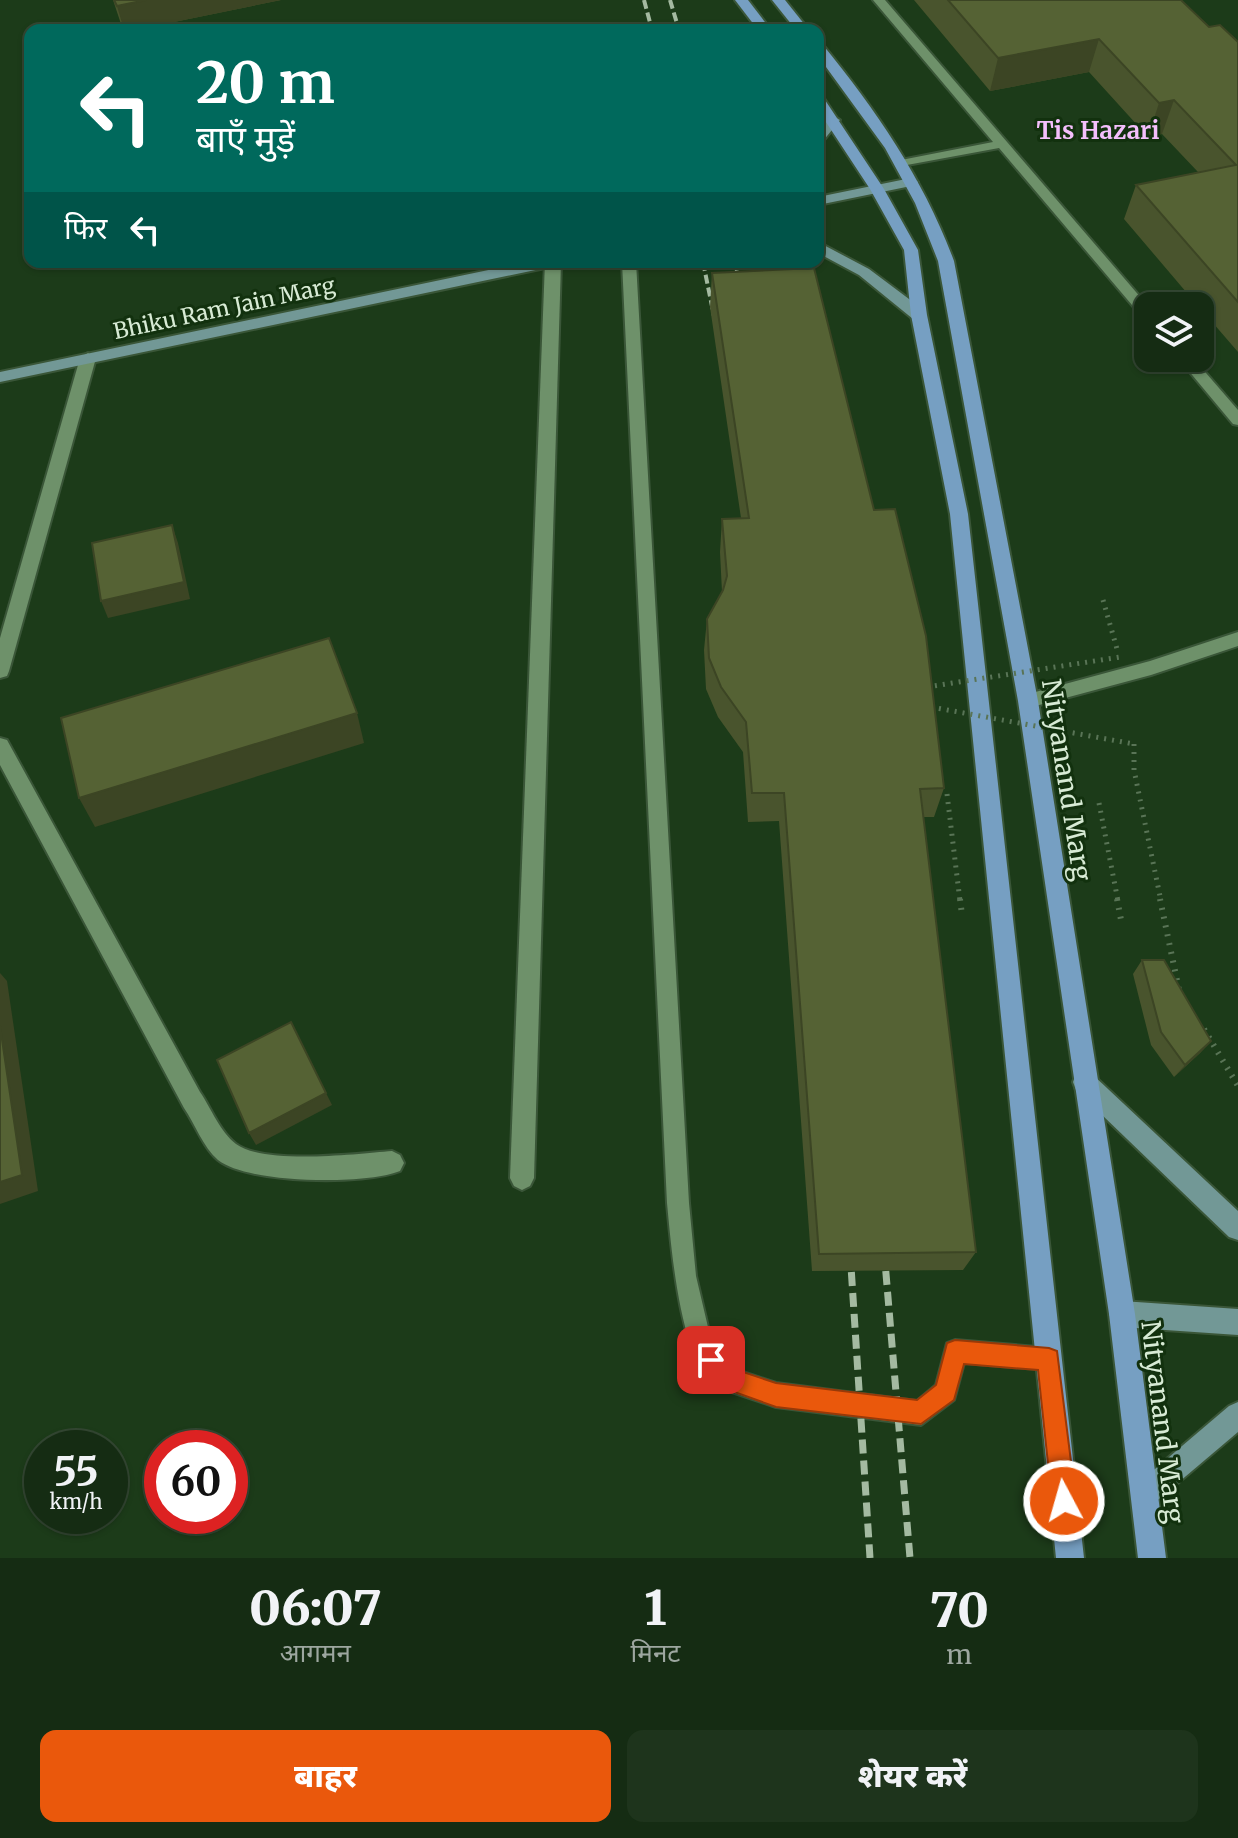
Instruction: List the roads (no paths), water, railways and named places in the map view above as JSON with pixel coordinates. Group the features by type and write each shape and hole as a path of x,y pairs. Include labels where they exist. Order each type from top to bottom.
{"main road":[{"path":"741,0 760,24"},
{"path":"778,0 798,24"},
{"name":"Nityanand Marg","path":"824,55 864,103 906,173 928,213 946,261 1028,701 1122,1314 1152,1558"},
{"path":"824,108 877,189 911,250 919,315 959,514 1070,1558"}],"street":[{"path":"824,131 833,120"},
{"path":"824,200 877,189 906,173"},
{"path":"824,250 864,272 919,315"},
{"name":"Bhiku Ram Jain Marg","path":"0,377 523,268"},
{"path":"522,1178 552,268"},
{"path":"0,671 88,358"},
{"path":"0,746 192,1100 227,1153 258,1165 312,1168 392,1163"},
{"path":"1084,1082 1238,1228"},
{"path":"1122,1314 1238,1322"},
{"path":"1144,1495 1238,1415"}],"lane":[{"path":"879,0 1134,299"},
{"path":"906,173 1002,144"},
{"path":"629,268 678,1203 685,1276 701,1344 720,1376 776,1395 921,1413 946,1392 955,1351 1049,1359"},
{"path":"1197,372 1238,420"},
{"path":"1028,701 1151,668 1238,639"}],"railway":[{"path":"644,0 650,24"},
{"path":"670,0 677,24"},
{"path":"704,268 715,321"},
{"path":"736,268 742,293"},
{"path":"884,1250 910,1558"},
{"path":"850,1251 870,1558"}],"district":[{"name":"Tis Hazari","path":"1098,130"}]}
